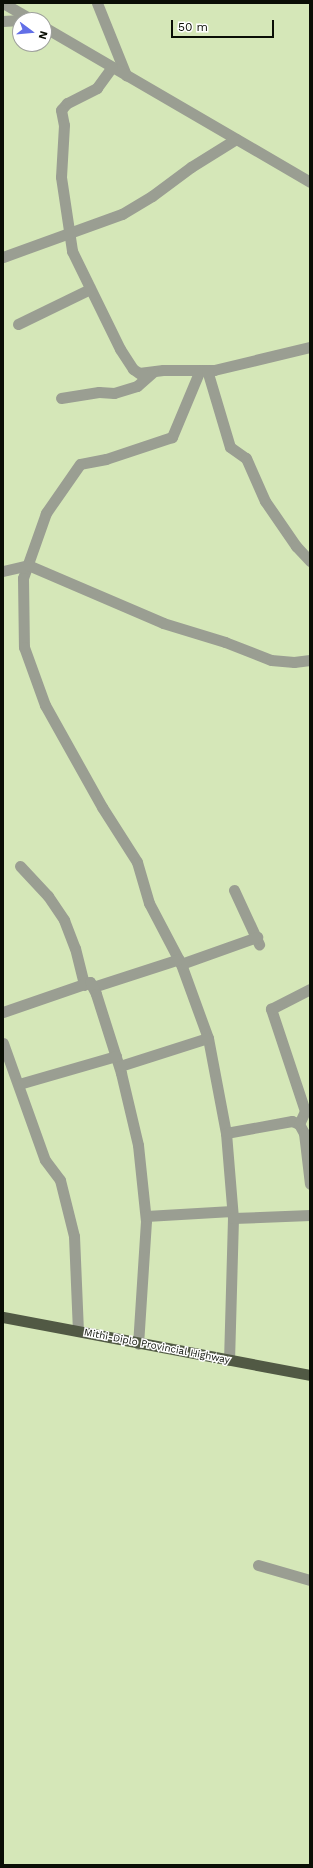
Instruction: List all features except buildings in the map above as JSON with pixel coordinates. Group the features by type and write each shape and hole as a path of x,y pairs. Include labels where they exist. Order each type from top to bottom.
{"main road":[{"name":"Mithi-Diplo Provincial Highway","path":"3,1317 138,1344 310,1375"}],"street":[{"path":"3,3 18,12"},
{"path":"97,3 126,75"},
{"path":"52,32 310,182"},
{"path":"112,67 97,88 67,103 62,110 64,125 61,177 68,233 72,251 120,349 133,369 139,373 153,371 204,370 310,347"},
{"path":"3,257 122,214 152,196 191,167 236,139"},
{"path":"18,324 90,290"},
{"path":"204,370 230,447 246,458 265,501 296,546 310,561"},
{"path":"204,370 172,437 106,459 80,464 46,513 23,578 24,647 45,705 91,789 137,862 149,903 180,962 208,1038 226,1132 233,1214 229,1360"},
{"path":"60,398 99,392 114,394 137,386 153,371"},
{"path":"3,572 28,565 163,623 225,642 271,660 294,662 310,660"},
{"path":"20,866 48,896 64,920 118,1061 138,1145 146,1216 138,1344"},
{"path":"3,1012 88,986 258,940 234,890"},
{"path":"299,1124 305,1111 271,1009 310,989"},
{"path":"19,1084 208,1038"},
{"path":"3,1044 19,1084 45,1160 60,1180 74,1236 78,1331"},
{"path":"226,1132 292,1121 299,1124 304,1132 310,1184"},
{"path":"146,1216 233,1214 310,1215"},
{"path":"258,1565 310,1580"}],"green space":[{"path":"3,3 310,3 310,1865 3,1865"}]}
